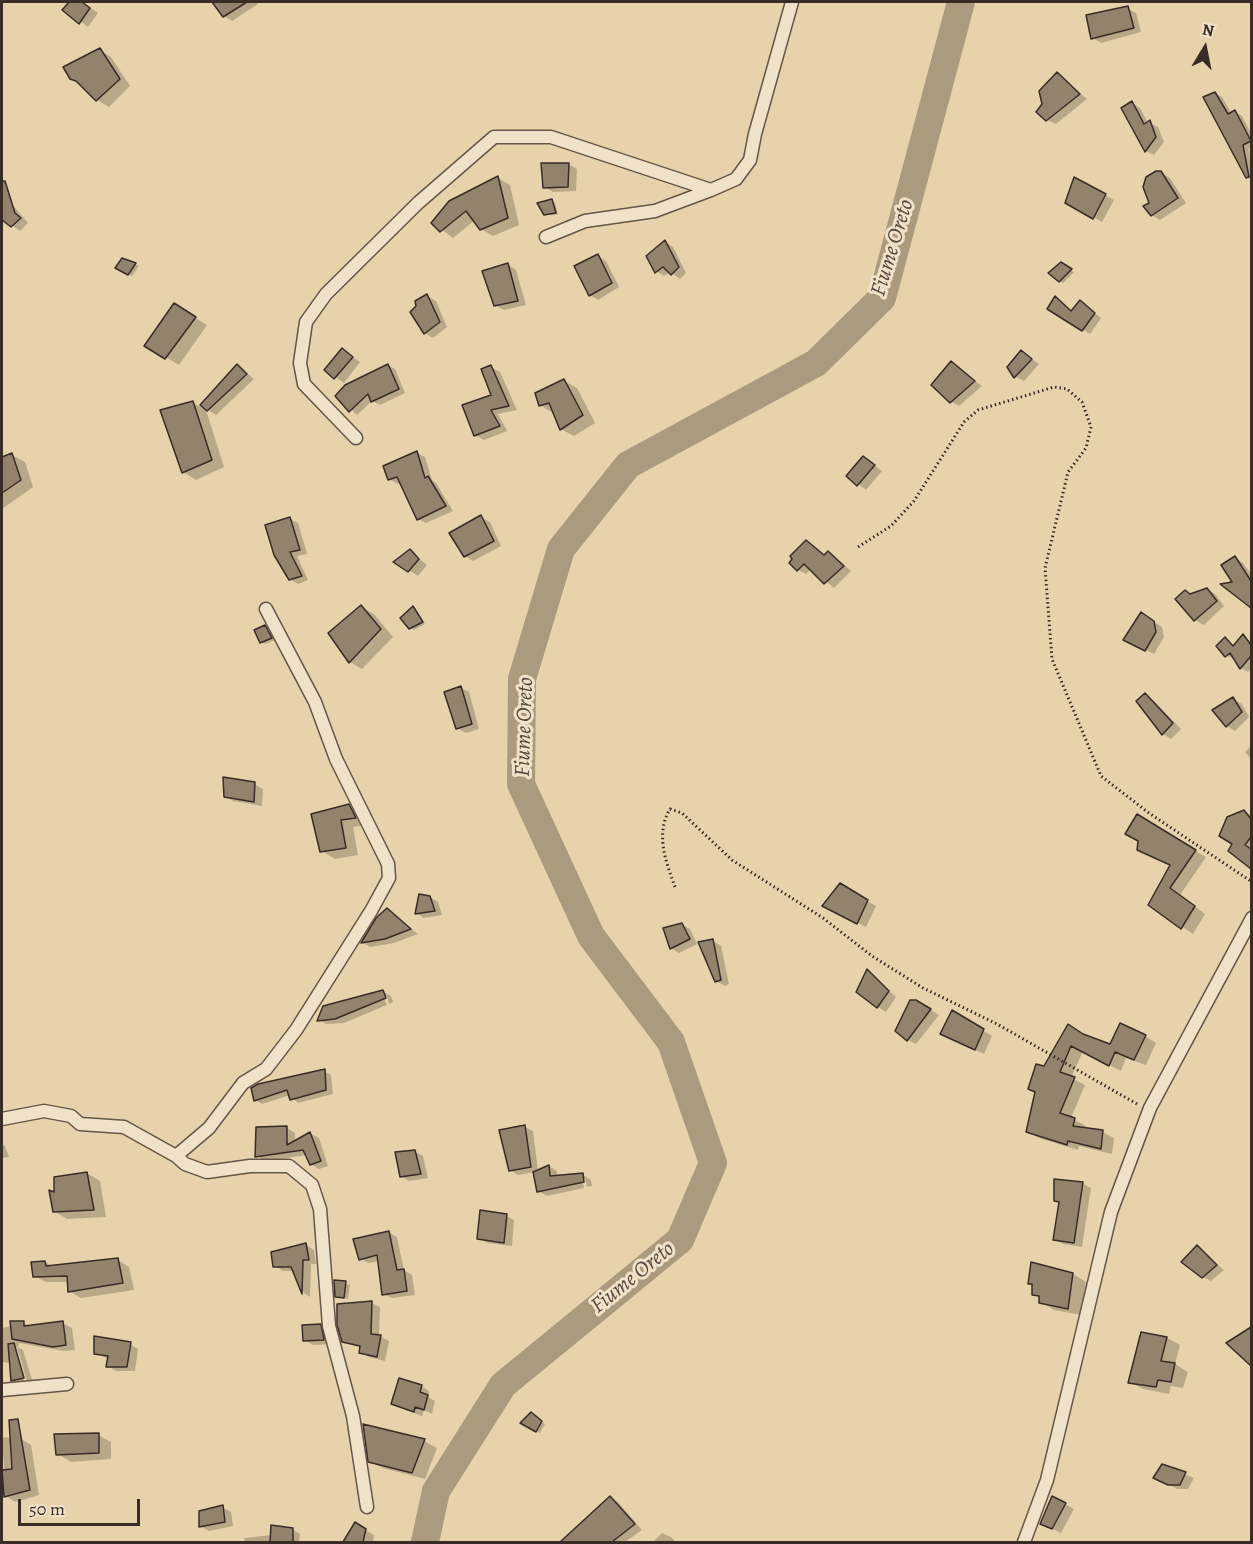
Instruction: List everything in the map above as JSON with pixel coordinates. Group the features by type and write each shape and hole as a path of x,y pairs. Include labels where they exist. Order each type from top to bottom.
{"street":[{"path":"546,237 585,221 655,211 736,179 750,160 755,134 792,2"},
{"path":"356,438 304,384 300,363 306,322 326,294 418,203 462,162 494,137 551,137 711,190"},
{"path":"176,1156 209,1128 243,1083 266,1069 296,1030 371,911 388,878 388,864 336,759 315,702 266,609"},
{"path":"1024,1542 1047,1480 1111,1212 1149,1111 1251,918"},
{"path":"2,1119 44,1111 71,1116 80,1124 124,1127 176,1156 185,1164 207,1172 250,1166 290,1166 312,1185 320,1209 329,1326 353,1416 367,1507"},
{"path":"2,1390 67,1384"}],"path":[{"path":"858,548 891,526 914,501 964,422 978,410 1054,387 1067,389 1082,402 1091,427 1086,448 1068,472 1058,522 1044,568 1052,659 1101,776 1149,813 1251,882"},
{"path":"675,887 664,857 664,818 670,808 682,813 732,860 823,918 872,956 923,988 1007,1030 1149,1111"}],"building":[{"path":"69,2 82,2 90,8 79,24 62,10"},
{"path":"212,2 247,2 223,17"},
{"path":"1128,6 1134,28 1091,39 1086,15"},
{"path":"100,48 120,79 96,101 76,81 70,79 63,67"},
{"path":"1057,72 1080,94 1046,121 1036,112 1042,104 1039,91"},
{"path":"1215,92 1228,114 1235,110 1251,141 1243,145 1249,177 1246,178 1203,97"},
{"path":"1132,101 1144,124 1150,120 1156,137 1145,152 1121,108"},
{"path":"541,163 569,163 568,187 543,188"},
{"path":"1156,171 1161,171 1178,198 1151,216 1143,206 1149,203 1143,187 1146,177"},
{"path":"498,176 508,218 480,230 466,211 440,232 431,223 449,201"},
{"path":"1074,177 1106,194 1093,219 1065,203"},
{"path":"2,181 5,181 15,213 21,218 11,227 2,220"},
{"path":"552,199 556,213 544,215 537,203"},
{"path":"665,240 679,267 671,275 663,267 655,273 646,256"},
{"path":"598,254 612,283 589,296 574,266"},
{"path":"122,258 136,263 128,275 115,268"},
{"path":"1061,262 1072,269 1059,282 1048,273"},
{"path":"508,263 518,301 494,306 482,271"},
{"path":"427,294 440,322 424,334 410,312 416,306 415,301"},
{"path":"1055,296 1071,311 1080,300 1095,313 1082,331 1047,309"},
{"path":"174,303 196,317 165,359 144,346"},
{"path":"342,348 353,357 334,379 324,370"},
{"path":"1021,350 1032,359 1014,378 1007,367"},
{"path":"951,361 975,381 950,403 931,385"},
{"path":"237,364 247,374 207,411 200,405"},
{"path":"388,364 399,389 371,402 368,394 349,412 335,396 345,385"},
{"path":"491,365 509,406 491,410 500,426 474,436 462,405 491,395 481,369"},
{"path":"564,379 583,415 560,430 549,403 539,406 535,393"},
{"path":"193,401 212,460 182,473 160,410"},
{"path":"417,451 425,478 428,476 446,506 417,520 397,477 388,480 383,466"},
{"path":"12,453 21,480 2,493 2,457"},
{"path":"863,456 875,465 857,486 846,476"},
{"path":"481,515 494,541 464,557 449,533"},
{"path":"290,517 300,550 290,552 302,576 289,580 274,555 265,525"},
{"path":"806,540 824,555 828,551 844,566 824,584 804,564 797,571 789,563 792,559 790,556"},
{"path":"410,549 419,559 408,572 393,562"},
{"path":"1235,556 1251,581 1251,608 1220,584 1232,582 1221,565"},
{"path":"1207,588 1217,601 1194,621 1175,599 1185,590 1190,594"},
{"path":"361,605 381,629 349,663 328,633"},
{"path":"413,606 423,622 409,629 400,618"},
{"path":"1141,612 1154,621 1156,632 1145,651 1123,640"},
{"path":"265,625 272,638 260,643 254,630"},
{"path":"1243,634 1251,645 1251,656 1240,669 1230,653 1225,657 1216,646 1225,637 1233,646"},
{"path":"461,686 472,724 456,729 444,692"},
{"path":"1145,693 1173,723 1162,735 1136,701"},
{"path":"1233,697 1242,712 1226,727 1212,710"},
{"path":"223,777 255,782 254,802 224,797"},
{"path":"349,804 356,818 341,820 346,848 320,852 311,814"},
{"path":"1244,810 1251,819 1251,837 1245,845 1251,849 1251,869 1228,851 1232,844 1219,836 1227,817"},
{"path":"1137,814 1196,850 1170,888 1195,906 1181,929 1148,905 1170,865 1137,850 1138,841 1125,834"},
{"path":"840,883 868,900 857,924 822,906"},
{"path":"419,894 430,896 435,911 415,914"},
{"path":"387,908 411,929 385,939 361,943 376,918"},
{"path":"682,923 690,939 670,949 663,928"},
{"path":"713,939 721,980 715,982 698,942"},
{"path":"867,969 889,991 877,1008 856,992"},
{"path":"383,990 386,998 335,1019 317,1021 323,1006"},
{"path":"910,1000 916,1000 931,1009 907,1041 895,1031"},
{"path":"952,1010 984,1029 975,1050 940,1034"},
{"path":"1120,1023 1146,1035 1134,1060 1115,1052 1109,1066 1071,1046 1060,1072 1075,1077 1060,1113 1075,1118 1073,1126 1103,1130 1101,1149 1068,1141 1067,1145 1026,1132 1035,1092 1028,1089 1036,1064 1044,1066 1068,1024 1083,1034 1110,1044"},
{"path":"325,1069 326,1090 290,1100 287,1090 254,1101 251,1088 258,1084"},
{"path":"525,1125 531,1167 509,1171 499,1130"},
{"path":"287,1126 287,1145 310,1132 321,1161 310,1165 303,1150 255,1157 256,1127"},
{"path":"415,1150 421,1174 400,1177 395,1152"},
{"path":"549,1165 550,1176 583,1173 584,1182 537,1192 533,1172"},
{"path":"87,1172 94,1210 53,1212 49,1190 54,1192 54,1177"},
{"path":"1054,1179 1083,1182 1074,1243 1053,1240 1059,1202 1054,1201"},
{"path":"480,1210 507,1214 504,1243 477,1239"},
{"path":"389,1231 397,1270 404,1269 407,1291 382,1295 377,1255 359,1260 353,1239"},
{"path":"306,1243 309,1260 303,1260 302,1294 291,1267 273,1267 271,1252"},
{"path":"1197,1245 1217,1265 1202,1278 1181,1262"},
{"path":"118,1258 123,1283 68,1292 67,1276 33,1277 31,1262 45,1261 46,1266"},
{"path":"1031,1262 1073,1273 1068,1309 1039,1303 1039,1296 1032,1295 1032,1284 1028,1284"},
{"path":"334,1280 346,1281 344,1298 335,1297"},
{"path":"372,1301 371,1334 381,1335 377,1357 359,1353 360,1346 342,1342 337,1325 337,1304"},
{"path":"10,1321 24,1321 24,1326 63,1321 66,1345 53,1347 12,1339"},
{"path":"321,1324 324,1340 303,1341 302,1325"},
{"path":"1251,1327 1251,1366 1226,1343"},
{"path":"1141,1332 1167,1337 1161,1361 1175,1363 1171,1382 1158,1380 1156,1387 1128,1383"},
{"path":"94,1336 131,1342 127,1367 106,1367 108,1356 94,1354"},
{"path":"14,1343 24,1378 11,1381 8,1344"},
{"path":"399,1378 422,1385 420,1392 428,1395 424,1410 415,1407 414,1412 391,1404"},
{"path":"531,1412 542,1421 536,1432 520,1423"},
{"path":"18,1419 30,1490 4,1497 2,1470 12,1469 9,1420"},
{"path":"363,1424 425,1439 412,1473 368,1462"},
{"path":"99,1433 99,1453 56,1455 54,1434"},
{"path":"1162,1464 1186,1472 1180,1485 1168,1485 1153,1478"},
{"path":"610,1496 635,1524 612,1542 560,1542"},
{"path":"1052,1496 1066,1503 1052,1529 1040,1524"},
{"path":"223,1505 225,1522 199,1527 199,1511"},
{"path":"355,1522 366,1529 363,1542 343,1542"},
{"path":"271,1525 293,1528 293,1542 270,1542"}],"waterway":[{"name":"Fiume Oreto","path":"425,1542 436,1491 503,1385 680,1240 713,1163 671,1042 591,936 521,784 522,679 561,549 628,465 816,363 882,298 961,2"}]}
